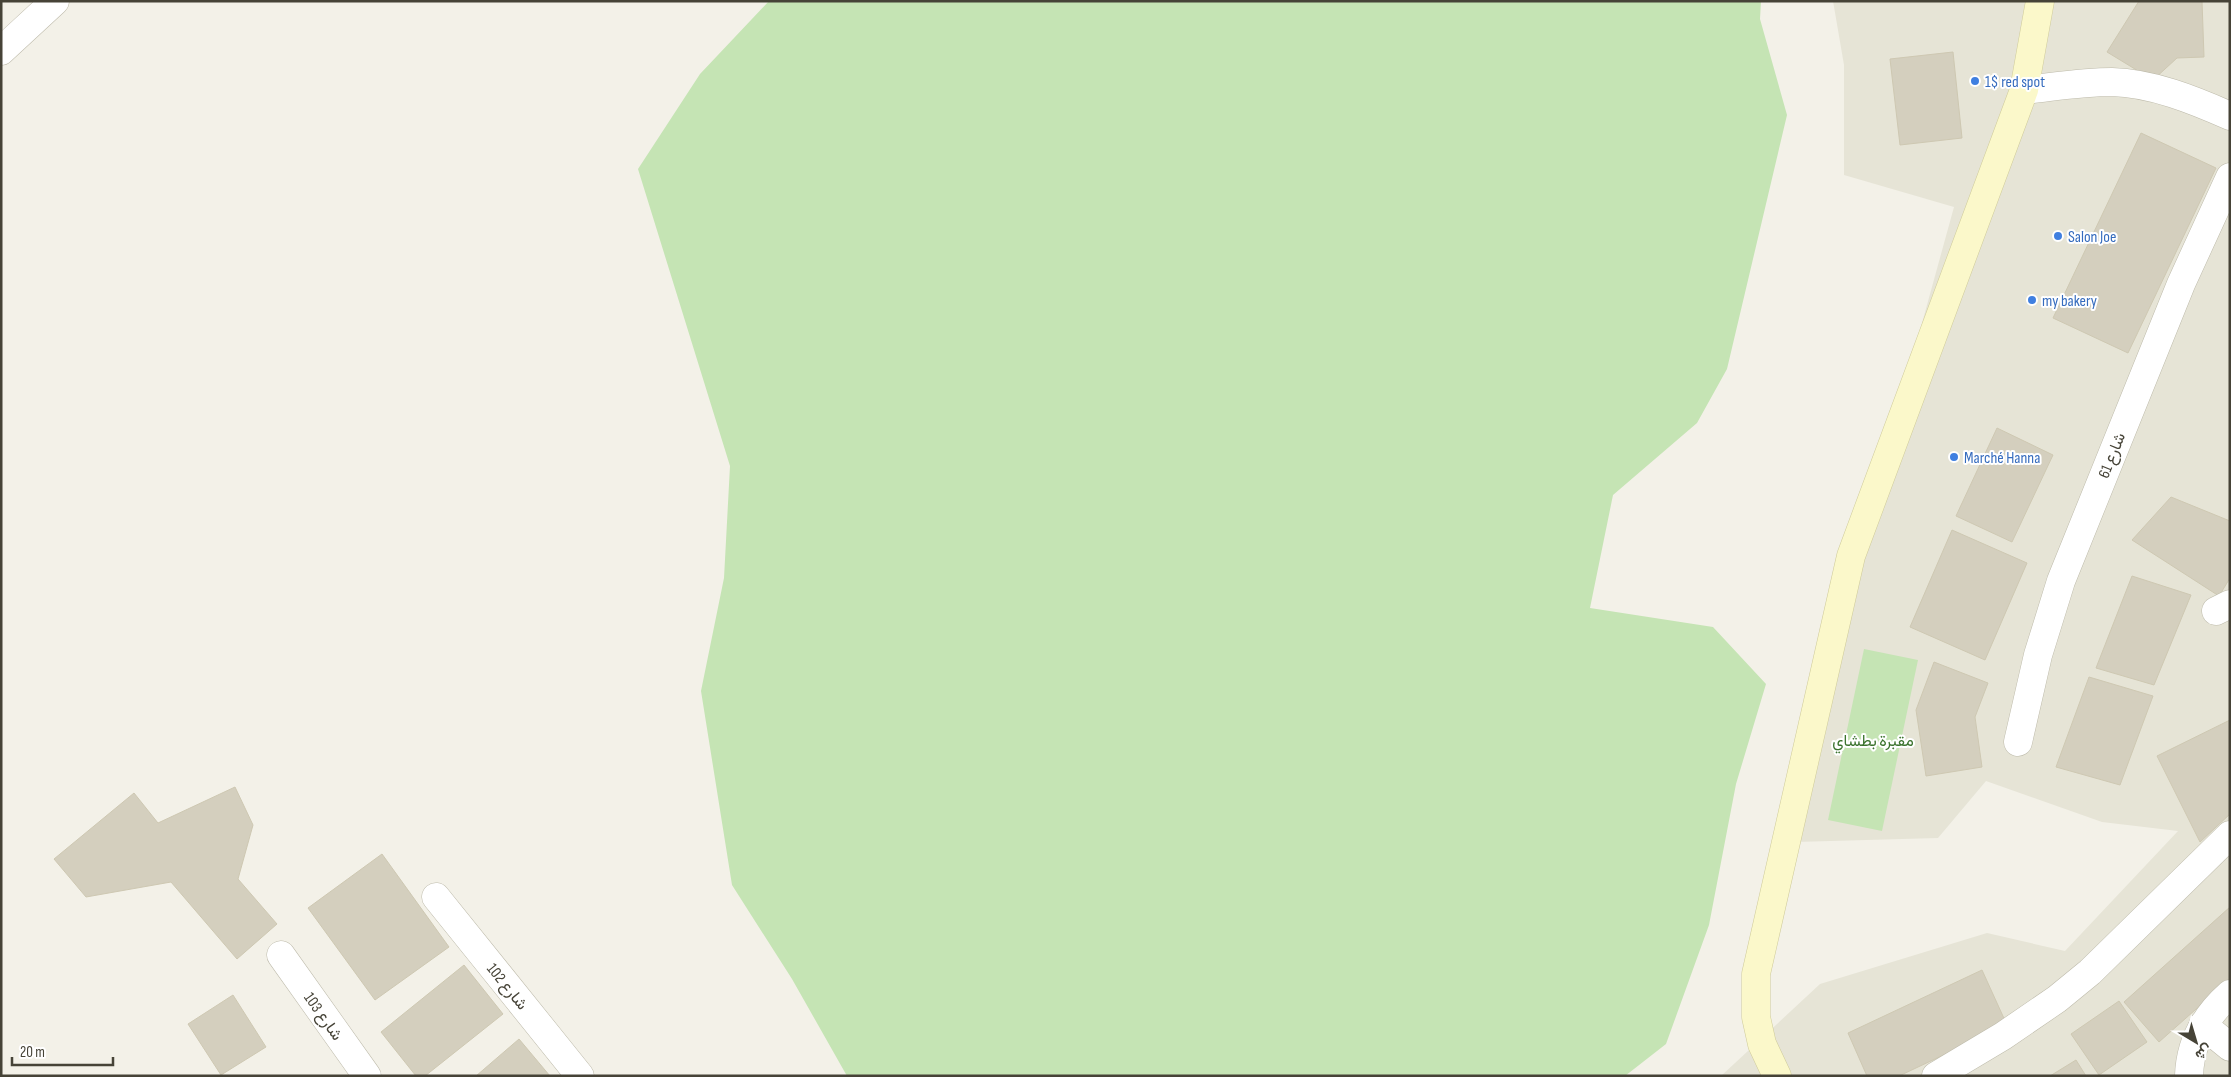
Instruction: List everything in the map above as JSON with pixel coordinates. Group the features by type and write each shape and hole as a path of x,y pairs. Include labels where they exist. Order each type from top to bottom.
{"main road":[{"path":"1777,1076 1762,1044 1756,1017 1756,974 1851,556 2024,90 2040,1"}],"street":[{"path":"1,51 56,1"},
{"path":"2024,90 2084,83 2121,83 2186,98 2230,116"},
{"name":"شارع 61","path":"2018,742 2038,655 2061,581 2181,284 2230,177"},
{"path":"1936,1076 2003,1036 2057,999 2090,972 2230,835"},
{"name":"شارع 102","path":"436,897 580,1076"},
{"name":"شارع 103","path":"281,955 367,1076"},
{"path":"2189,1076 2194,1042 2212,1012 2230,994"},
{"path":"2203,1025 2230,1047"}],"shaded area":[{"path":"1833,1 2230,1 2230,1076 1721,1076 1820,984 1987,933 2065,951 2178,831 2102,822 1986,781 1938,838 1795,842 1838,628 1954,207 1844,175 1844,65"}],"green space":[{"path":"769,1 1761,1 1760,19 1787,115 1727,369 1697,423 1613,495 1590,608 1713,627 1766,684 1736,784 1709,925 1666,1044 1625,1076 847,1076 792,979 732,885 701,691 724,578 730,466 638,169 700,74"},
{"name":"مقبرة بطشاي","path":"1864,649 1918,660 1882,831 1828,820"}],"building":[{"path":"2139,1 2202,1 2204,57 2177,58 2153,80 2107,52"},
{"path":"1953,52 1962,138 1900,145 1890,59"},
{"path":"2141,133 2216,168 2128,353 2053,318"},
{"path":"1997,428 2053,455 2012,542 1956,516"},
{"path":"2171,497 2230,521 2230,578 2219,596 2132,540"},
{"path":"1952,530 2027,563 1985,660 1910,627"},
{"path":"2132,576 2191,595 2154,685 2096,668"},
{"path":"1934,662 1988,683 1975,717 1982,767 1926,776 1916,710"},
{"path":"2089,677 2153,696 2120,785 2056,767"},
{"path":"2230,720 2230,814 2200,842 2157,756"},
{"path":"235,787 253,825 238,879 277,924 237,959 171,882 86,897 54,859 134,793 158,823"},
{"path":"382,854 449,947 375,1000 308,908"},
{"path":"2230,907 2230,979 2159,1042 2124,1002"},
{"path":"464,965 503,1014 425,1076 416,1076 381,1032"},
{"path":"1982,970 2007,1025 1899,1076 1867,1076 1848,1033"},
{"path":"233,995 266,1047 221,1075 188,1024"},
{"path":"2119,1001 2147,1042 2099,1075 2071,1034"},
{"path":"519,1039 550,1076 476,1076"},
{"path":"2076,1060 2086,1076 2050,1076"}],"place":[{"name":"1$ red spot","path":"1975,81"},
{"name":"Salon Joe","path":"2058,236"},
{"name":"my bakery","path":"2032,300"},
{"name":"Marché Hanna","path":"1954,457"}]}
